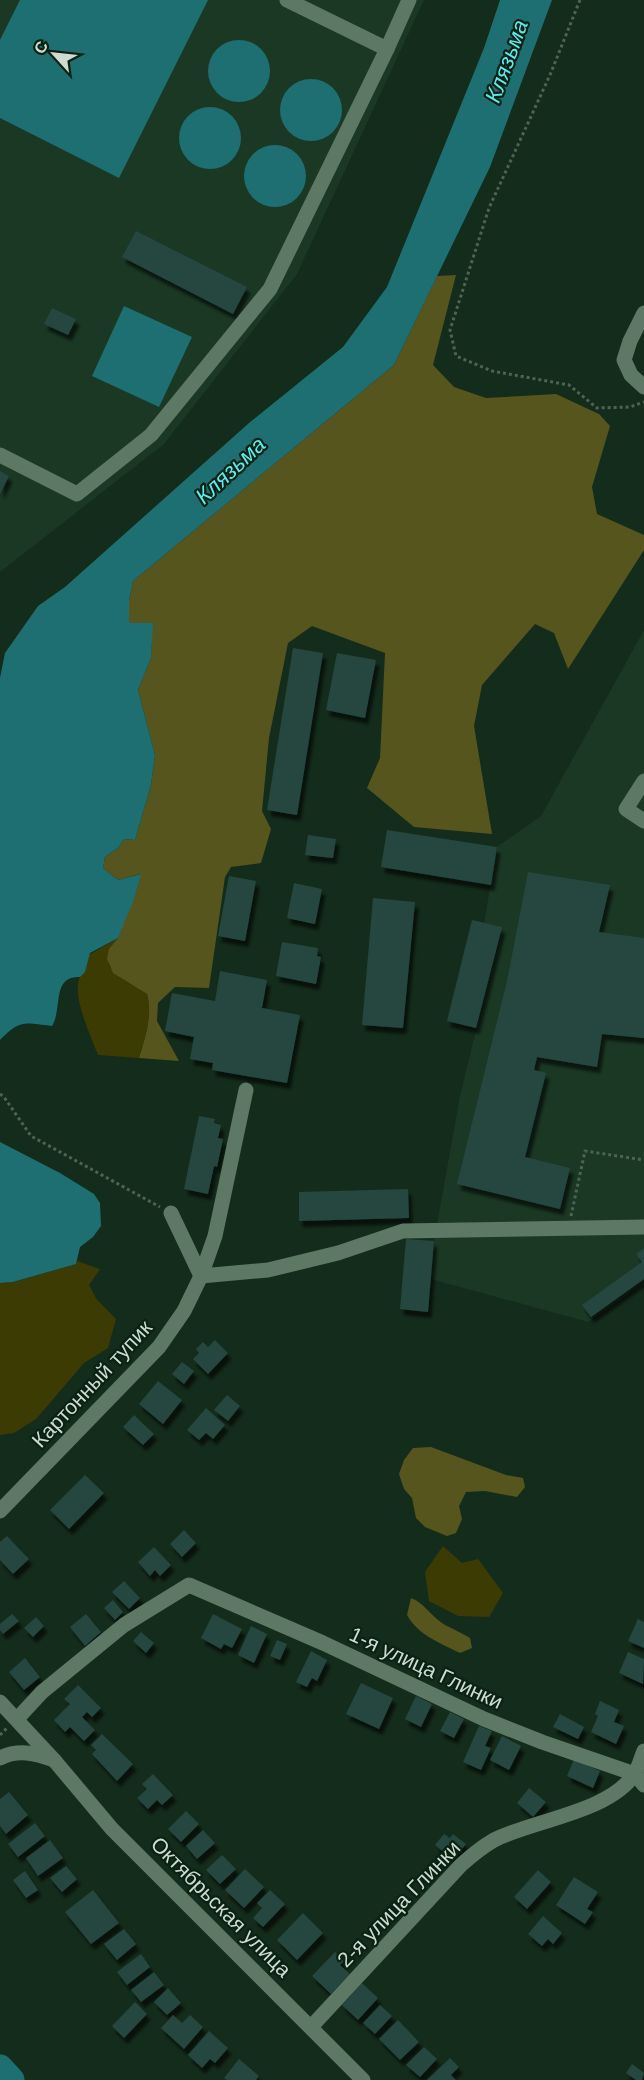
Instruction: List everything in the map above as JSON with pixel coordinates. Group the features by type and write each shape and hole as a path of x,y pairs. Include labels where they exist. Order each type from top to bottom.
{"street":[{"path":"287,0 387,49"},
{"path":"0,455 77,494 152,435 270,289 409,0"},
{"path":"644,313 630,341 624,360 632,375 644,387"},
{"path":"644,781 626,809 644,821"},
{"name":"Картонный тупик","path":"0,1511 159,1347 184,1311 201,1276 214,1236 246,1090"},
{"path":"171,1213 201,1276 268,1270 338,1253 403,1231 644,1227"},
{"name":"1-я улица Глинки","path":"17,1719 42,1692 124,1625 189,1585 323,1643 484,1719 639,1780"},
{"path":"0,1702 54,1760"},
{"name":"2-я улица Глинки","path":"311,2027 461,1865 480,1849 495,1839 592,1805 639,1780 644,1751"},
{"path":"0,1758 19,1752 37,1754 54,1760"},
{"name":"Октябрьская улица","path":"54,1760 112,1829 363,2080"}],"path":[{"path":"580,0 550,75 489,208 450,330 456,356 492,371 569,386 597,408 630,407 644,402"},
{"path":"0,1094 31,1136 171,1213"},
{"path":"568,1229 585,1151 644,1160"}],"shaded area":[{"path":"0,0 424,0 297,274 164,444 0,572"},
{"path":"456,275 433,365 454,387 486,398 556,394 599,414 610,426 592,487 597,514 644,535 644,550 568,669 554,633 535,624 482,685 474,726 492,834 414,827 367,788 380,758 385,653 312,626 288,643 269,738 262,811 271,829 261,863 231,867 225,877 209,988 175,987 158,1003 157,1021 179,1061 139,1058 149,1018 147,994 113,973 107,959 109,949 118,938 140,874 118,880 103,868 105,857 119,847 124,839 135,840 151,785 155,755 138,690 151,658 152,623 129,624 129,601 133,581 394,365 437,276"},
{"path":"644,630 644,1283 588,1322 431,1279 434,1241 460,1096 501,927 484,923 497,847 541,816"},
{"path":"118,938 108,958 109,966 120,978 147,994 149,1002 148,1026 139,1058 98,1055 83,1016 78,994 80,977 89,955"},
{"path":"77,1261 100,1269 89,1285 97,1300 116,1319 108,1348 84,1363 36,1419 14,1433 0,1435 0,1283 14,1282 76,1264"},
{"path":"431,1447 506,1475 523,1478 525,1487 517,1497 485,1491 466,1492 459,1506 462,1519 456,1533 447,1536 425,1527 416,1518 412,1498 404,1489 399,1474 404,1460 413,1448"},
{"path":"443,1546 462,1563 478,1559 503,1593 489,1617 458,1616 429,1601 425,1572"},
{"path":"411,1598 420,1603 440,1622 470,1638 472,1648 460,1653 423,1633 407,1615"}],"water":[{"path":"20,0 208,0 119,178 0,118 0,40"},
{"name":"Клязьма","path":"500,0 552,0 490,167 394,365 133,581 129,601 129,623 153,623 151,658 138,690 155,755 151,785 135,840 124,839 119,847 105,857 103,868 118,880 141,874 133,902 118,938 90,953 85,972 80,977 71,978 61,987 52,1026 23,1024 0,1040 0,678 5,653 38,606 65,587 249,423 343,347 387,287 484,48"},
{"path":"239,40 251,42 261,49 268,59 270,71 268,83 261,93 251,100 239,102 227,100 217,93 210,83 208,71 210,59 217,49 227,42"},
{"path":"311,79 323,81 333,88 340,98 342,110 340,122 333,132 323,139 311,141 299,139 289,132 282,122 280,110 282,98 289,88 299,81"},
{"path":"210,107 222,109 232,116 239,126 241,138 239,150 232,160 222,167 210,169 198,167 188,160 181,150 179,138 181,126 188,116 198,109"},
{"path":"275,145 287,147 297,154 304,164 306,176 304,188 297,198 287,205 275,207 263,205 253,198 246,188 244,176 246,164 253,154 263,147"},
{"path":"124,306 192,337 159,407 92,376"},
{"path":"0,1142 60,1173 94,1194 100,1203 101,1226 93,1237 80,1247 76,1264 13,1282 0,1283"}],"building":[{"path":"136,231 247,287 233,314 122,257"},
{"path":"52,308 76,319 68,335 44,324"},
{"path":"0,471 9,476 0,494"},
{"path":"293,648 323,653 297,815 267,810"},
{"path":"337,653 376,660 365,718 326,710"},
{"path":"387,830 497,847 491,885 381,867"},
{"path":"308,835 336,839 333,858 305,855"},
{"path":"528,872 610,885 599,932 644,938 644,1038 602,1034 597,1067 537,1057 534,1070 546,1073 525,1157 570,1168 560,1209 457,1184 507,981"},
{"path":"229,876 256,881 245,941 218,936"},
{"path":"294,883 322,889 315,924 287,918"},
{"path":"373,898 415,902 403,1028 362,1025"},
{"path":"472,920 502,927 476,1028 447,1021"},
{"path":"282,942 318,948 317,956 321,957 316,984 276,976"},
{"path":"220,971 267,980 262,1008 300,1015 287,1083 212,1070 213,1063 190,1059 194,1037 165,1031 172,993 215,1001"},
{"path":"199,1116 215,1119 214,1123 221,1125 218,1138 223,1139 208,1194 184,1189"},
{"path":"408,1189 409,1218 299,1221 299,1192"},
{"path":"406,1239 434,1241 428,1312 400,1309"},
{"path":"644,1248 644,1279 591,1317 582,1305 642,1262 636,1254"},
{"path":"215,1340 228,1353 208,1374 193,1359 199,1353 196,1349 203,1342 208,1347"},
{"path":"182,1362 194,1371 184,1384 172,1374"},
{"path":"158,1381 182,1400 163,1424 139,1404"},
{"path":"227,1395 240,1406 228,1421 214,1410"},
{"path":"206,1408 225,1425 213,1439 206,1433 199,1440 187,1430"},
{"path":"134,1415 154,1434 143,1445 123,1427"},
{"path":"85,1475 104,1493 69,1529 50,1510"},
{"path":"184,1530 196,1543 182,1557 170,1544"},
{"path":"7,1536 29,1559 13,1574 0,1560 0,1542"},
{"path":"154,1547 171,1565 160,1576 155,1570 150,1576 138,1562"},
{"path":"124,1581 140,1598 129,1609 112,1592"},
{"path":"113,1600 123,1612 115,1620 104,1608"},
{"path":"12,1614 19,1621 3,1634 0,1624"},
{"path":"86,1614 101,1632 85,1646 70,1627"},
{"path":"213,1614 242,1629 232,1648 224,1644 221,1649 201,1638"},
{"path":"36,1617 44,1626 33,1637 24,1628"},
{"path":"638,1619 644,1622 644,1648 628,1641"},
{"path":"251,1626 267,1634 254,1663 238,1655"},
{"path":"141,1632 154,1643 146,1653 133,1641"},
{"path":"277,1640 287,1644 280,1660 270,1656"},
{"path":"311,1651 327,1660 317,1681 312,1678 307,1687 296,1682"},
{"path":"628,1652 644,1659 643,1684 619,1673"},
{"path":"25,1658 40,1677 24,1690 9,1672"},
{"path":"361,1683 393,1698 379,1729 346,1714"},
{"path":"78,1685 101,1708 92,1717 87,1712 82,1717 95,1730 84,1741 70,1727 65,1732 54,1720 70,1704 64,1699"},
{"path":"416,1696 432,1704 421,1727 405,1719"},
{"path":"600,1701 619,1710 614,1722 624,1726 616,1744 591,1732 598,1716 595,1714"},
{"path":"450,1712 464,1719 454,1738 440,1731"},
{"path":"560,1714 584,1727 578,1739 553,1727"},
{"path":"479,1726 492,1731 485,1746 491,1748 481,1770 463,1762"},
{"path":"102,1734 133,1764 117,1781 92,1754 96,1750 91,1745"},
{"path":"502,1736 521,1746 509,1770 490,1760"},
{"path":"574,1759 600,1771 593,1788 567,1776"},
{"path":"153,1774 173,1795 162,1805 157,1800 148,1809 137,1798 147,1789 142,1784"},
{"path":"529,1788 546,1802 533,1817 517,1803"},
{"path":"9,1792 28,1815 6,1834 0,1826 0,1799"},
{"path":"186,1811 199,1824 181,1842 168,1829"},
{"path":"35,1823 45,1836 18,1857 8,1844"},
{"path":"203,1830 215,1843 197,1859 186,1846"},
{"path":"444,1834 450,1838 453,1834 466,1844 453,1860 435,1845"},
{"path":"50,1840 63,1858 38,1876 26,1858"},
{"path":"222,1855 236,1869 220,1884 206,1870"},
{"path":"66,1866 77,1879 62,1892 50,1878"},
{"path":"245,1869 264,1887 244,1908 225,1890"},
{"path":"538,1870 551,1882 527,1909 514,1897"},
{"path":"25,1871 38,1890 26,1898 13,1880"},
{"path":"574,1877 598,1892 587,1909 593,1912 585,1924 556,1905"},
{"path":"93,1890 119,1923 91,1944 65,1912"},
{"path":"270,1890 285,1904 263,1927 253,1918 262,1908 257,1903"},
{"path":"303,1913 323,1933 297,1960 277,1940"},
{"path":"543,1916 562,1933 553,1944 548,1939 542,1946 528,1934"},
{"path":"124,1929 136,1944 117,1960 104,1944"},
{"path":"335,1952 344,1961 340,1965 350,1974 331,1994 312,1976"},
{"path":"141,1954 150,1967 127,1985 117,1972"},
{"path":"154,1972 164,1985 141,2002 131,1990"},
{"path":"362,1983 378,1998 358,2020 342,2005"},
{"path":"168,1988 181,2003 167,2015 154,2002"},
{"path":"135,2002 147,2014 124,2038 112,2026"},
{"path":"380,2005 392,2016 375,2034 363,2023"},
{"path":"173,2015 182,2023 190,2015 203,2027 184,2049 161,2028"},
{"path":"398,2020 419,2042 400,2060 379,2039"},
{"path":"209,2031 228,2048 215,2063 210,2059 202,2068 188,2055"},
{"path":"424,2047 437,2059 420,2077 406,2065"},
{"path":"450,2058 459,2067 451,2075 456,2080 427,2080"},
{"path":"239,2059 259,2076 256,2080 227,2080 224,2078"},
{"path":"632,2064 644,2073 642,2080 636,2080 626,2073"}],"waterway":[{"path":"0,2068 11,2080"}]}
